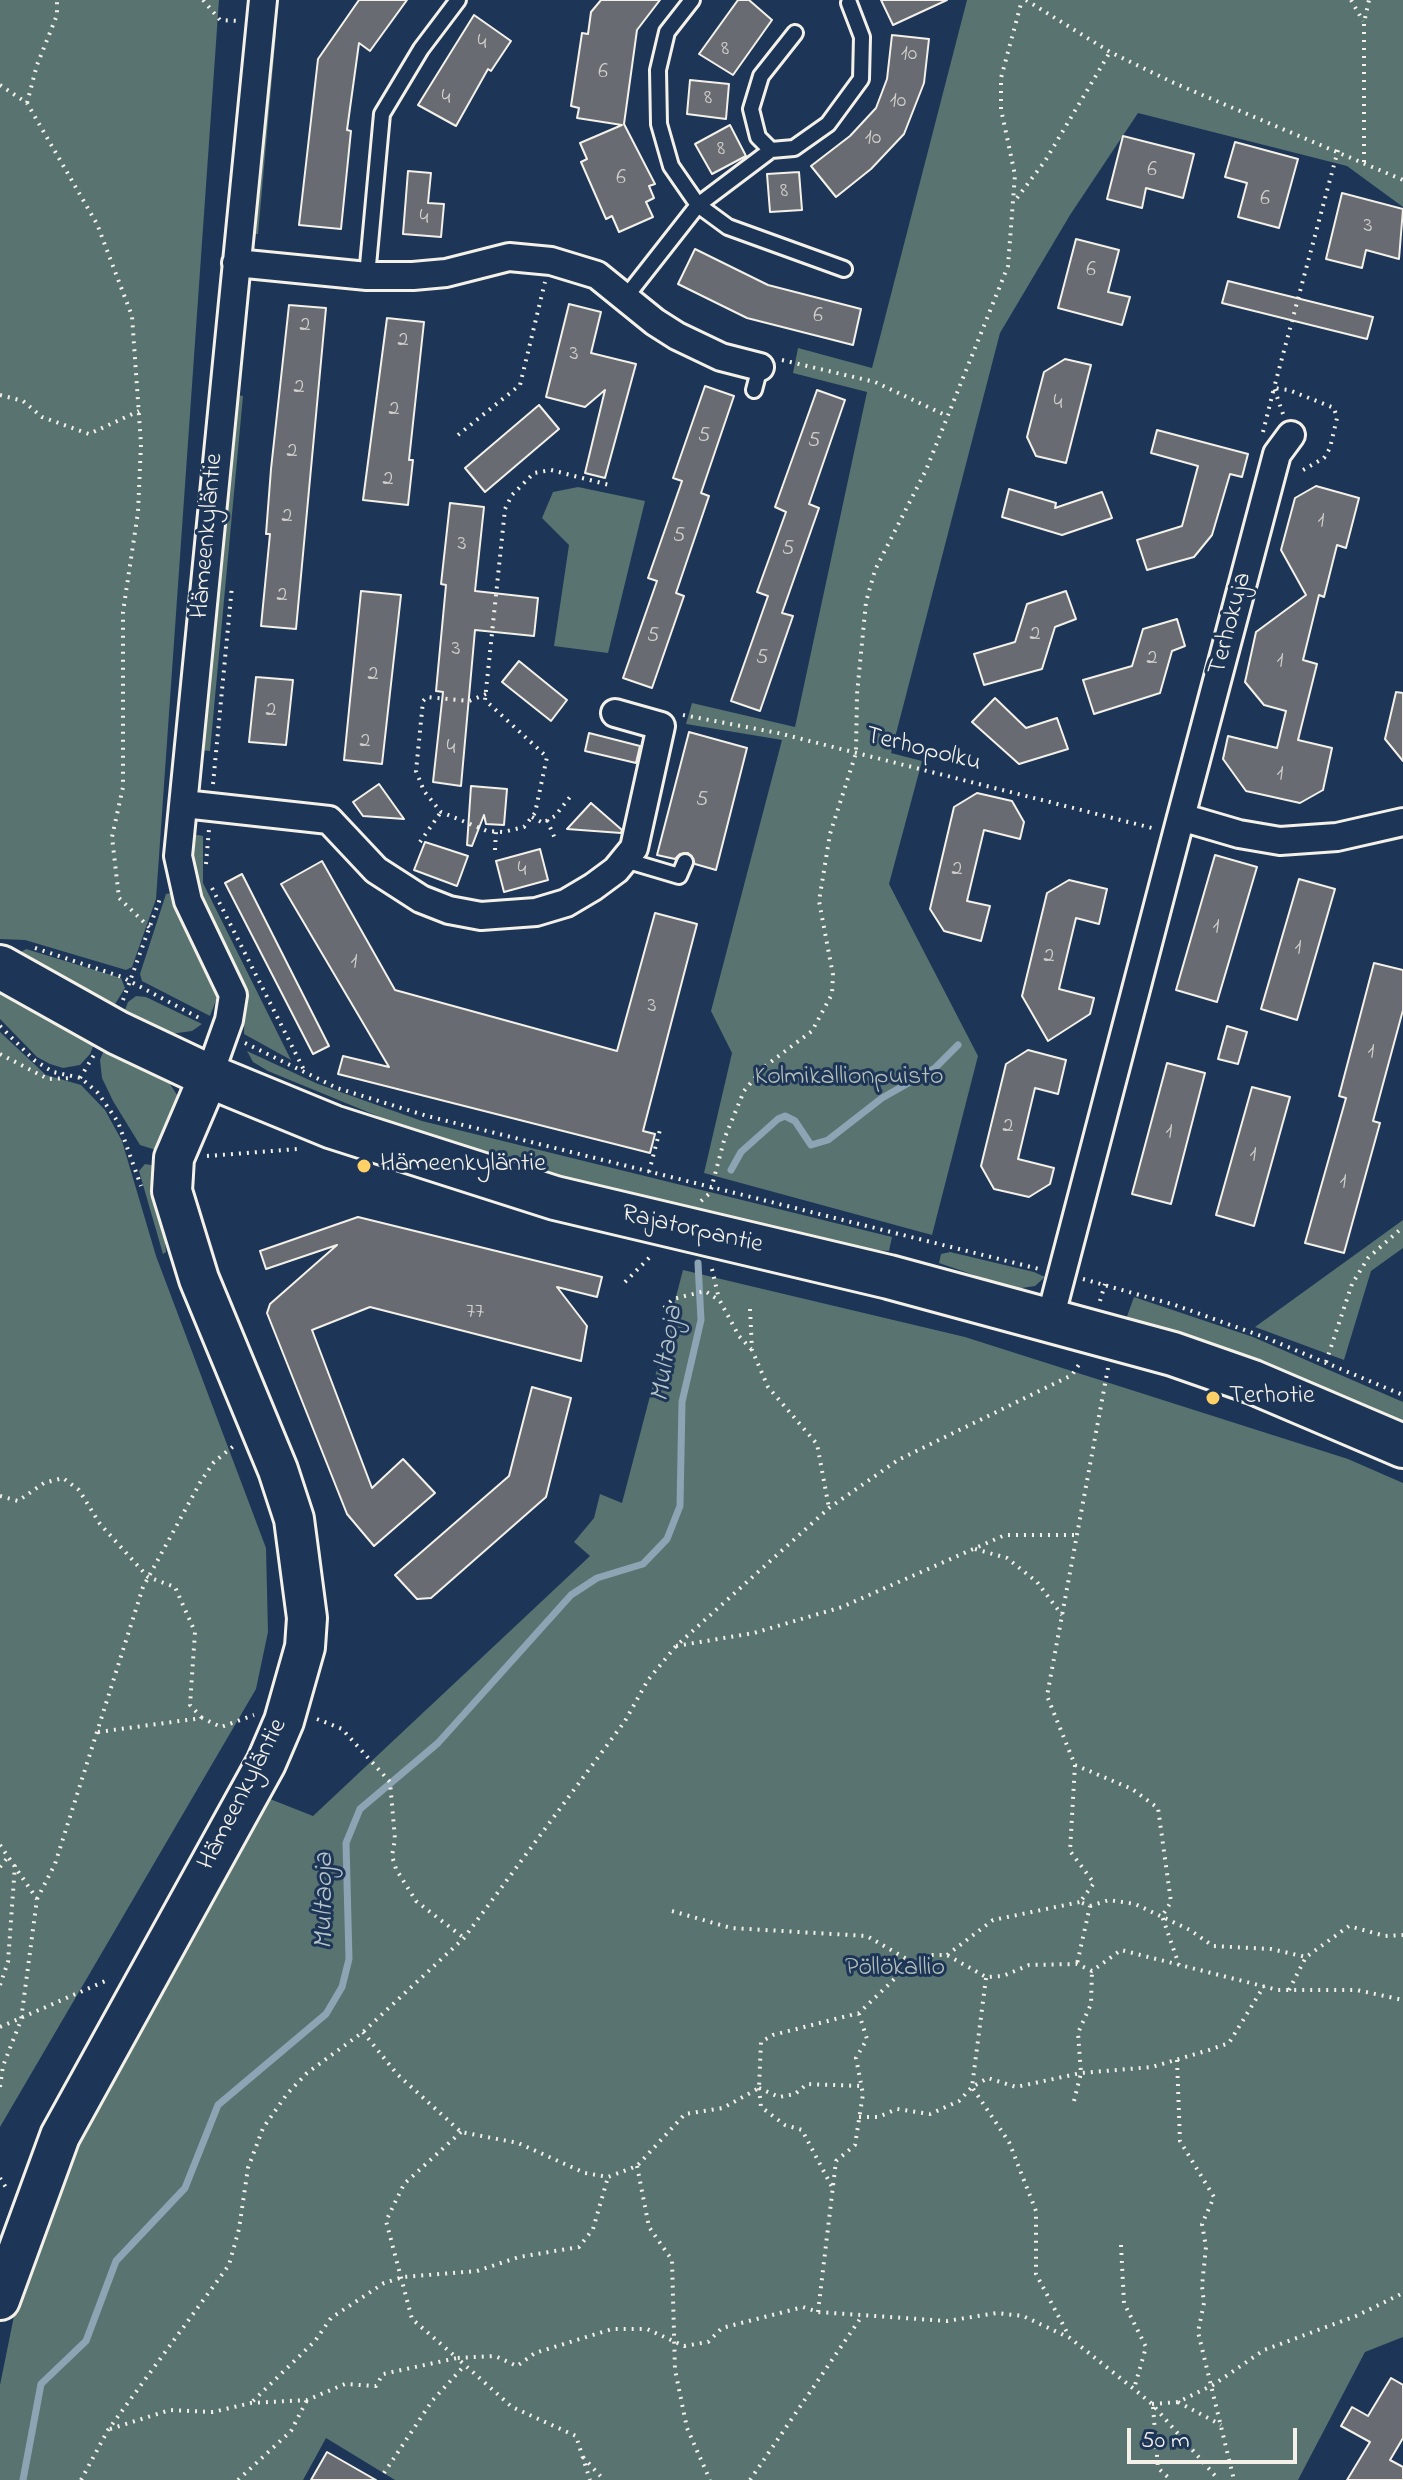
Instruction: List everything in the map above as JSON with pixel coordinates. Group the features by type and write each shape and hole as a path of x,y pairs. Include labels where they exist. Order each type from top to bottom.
{"main road":[{"name":"Rajatorpantie","path":"14,956 118,1033 209,1076 333,1127 555,1198 1050,1319 1100,1348 1253,1382 1403,1446"}],"street":[{"name":"Hämeenkyläntie","path":"0,2300 33,2202 60,2136 266,1763 267,1709 305,1647 307,1618 294,1519 278,1470 194,1267 172,1191 174,1158 209,1076 229,1020 233,995 188,901 180,874 184,804 262,11"},
{"path":"236,263 367,276 446,273 509,257 551,261 597,275 677,336 757,378"},
{"name":"Terhokuja","path":"1181,817 1277,454 1291,435"},
{"path":"184,804 329,820 394,885 449,910 510,917 566,903 593,887 625,860 634,848 674,723 615,713"},
{"path":"1050,1319 1181,817 1239,834 1280,841 1337,837 1403,822"}],"lane":[{"path":"367,276 382,114 421,49 458,0"},
{"path":"692,0 667,32 658,70 659,110 671,166 698,205 728,227 844,269"},
{"path":"625,298 698,205 771,150 794,148 828,124 861,79 862,37 849,3"},
{"path":"771,150 758,137 751,109 761,76 795,33"},
{"path":"625,860 679,876 685,862"}],"path":[{"path":"27,103 37,65 57,15 57,0"},
{"path":"203,0 220,20 262,11"},
{"path":"713,1186 725,1137 744,1091 764,1067 812,1031 832,994 833,975 819,901 830,834 856,753 857,694 866,602 875,570 926,470 945,415 1008,266 1015,175 1001,109 1001,78 1024,0 1110,52 1174,83 1403,180"},
{"path":"1351,0 1364,23"},
{"path":"1364,162 1364,23 1369,0"},
{"path":"1015,200 1045,161 1110,52"},
{"path":"0,85 27,103 97,224 132,316 139,411 138,512 122,625 123,787 112,837 119,898 151,929 131,984 122,977 77,960 14,956"},
{"path":"1291,435 1274,388 1338,150"},
{"path":"458,435 520,385 551,261"},
{"path":"757,378 787,359 875,382 945,415"},
{"path":"0,395 23,401 42,417 89,434 139,411"},
{"path":"486,694 469,701 427,697 423,701 416,771 424,791 441,812 496,832 524,827 532,817 547,757 485,700 486,694 505,509 512,495 534,473 551,470 613,486"},
{"path":"205,870 233,573"},
{"name":"Terhopolku","path":"674,723 778,733 1160,831 1158,841 1174,845"},
{"path":"532,817 543,823 570,797"},
{"path":"420,842 441,812"},
{"path":"547,820 556,841"},
{"path":"495,850 496,832"},
{"path":"209,883 306,1075 427,1116 1105,1284 1175,1305 1326,1362 1403,1395"},
{"path":"0,1026 34,1060 53,1072 81,1078 98,1093 118,1122 133,1156 144,1198"},
{"path":"81,1078 95,1053"},
{"path":"0,1054 48,1079 81,1078"},
{"path":"649,1172 661,1126"},
{"path":"205,1156 313,1148"},
{"path":"1326,1362 1352,1284 1368,1258 1403,1227"},
{"path":"1080,1902 1094,1883 1070,1851 1075,1765 1047,1696 1077,1535 1105,1284"},
{"path":"664,1308 673,1299 705,1291 720,1301 739,1336 752,1350 768,1387 817,1444 829,1508"},
{"path":"750,1309 752,1350"},
{"path":"81,2480 108,2430 229,2265 239,2229 248,2168 263,2128 287,2094 307,2073 363,2032 464,1938 625,1721 648,1680 676,1646 829,1508 898,1460 1072,1375 1100,1348"},
{"path":"234,1432 243,1455"},
{"path":"0,2087 3,2066 21,2020 37,1899 55,1864 148,1577 201,1481 214,1462 238,1442"},
{"path":"0,1496 18,1501 44,1483 63,1478 79,1490 100,1524 148,1577 175,1587 195,1632 190,1705 202,1718 221,1727 267,1709 342,1729 390,1782 395,1839 392,1856 396,1869 416,1901 464,1938"},
{"path":"676,1646 754,1633 842,1607 1005,1535 1077,1535"},
{"path":"975,1549 1007,1558 1037,1582 1062,1615"},
{"path":"251,1723 267,1709"},
{"path":"98,1732 202,1718"},
{"path":"1075,1765 1132,1789 1158,1808 1171,1902 1162,1916"},
{"path":"0,1845 37,1899"},
{"path":"0,1867 8,1857"},
{"path":"0,1985 8,1962 15,1864"},
{"path":"947,1955 993,1920 1080,1902 1090,1906 1109,1900 1135,1904 1213,1946 1271,1949 1306,1957"},
{"path":"1077,1964 1090,1906"},
{"path":"672,1911 731,1928 867,1936 912,1962"},
{"path":"1162,1916 1179,1965"},
{"path":"1289,1990 1306,1957 1349,1926 1385,1936 1403,1935"},
{"path":"1092,1971 1121,1950 1264,1986 1289,1990 1357,1990 1403,2000"},
{"path":"833,2189 802,2130 785,2125 761,2107 761,2042 773,2035 859,2013 912,1962 928,1955 947,1955 986,1977 1003,1976 1029,1965 1077,1964 1092,1971"},
{"path":"103,1993 118,1965"},
{"path":"1074,2101 1081,2073 1078,2033 1091,2004 1092,1971"},
{"path":"986,1977 972,2087 1009,2142 1036,2211 1036,2274 1070,2338"},
{"path":"0,2027 110,1979"},
{"path":"859,2117 878,2117 897,2109 930,2114 959,2101 972,2087 988,2078 1016,2087 1081,2073 1152,2067 1177,2060 1229,2043 1264,1986"},
{"path":"818,2312 836,2161 855,2145 859,2117 861,2086 856,2058 867,2039 859,2013"},
{"path":"363,2032 397,2074 461,2132 518,2143 585,2173 608,2177 637,2166 685,2114 723,2108 759,2088"},
{"path":"1177,2060 1180,2141 1214,2197 1202,2224 1206,2247 1202,2286 1204,2303 1198,2332 1234,2480"},
{"path":"759,2088 779,2097 795,2094 807,2084 861,2086"},
{"path":"461,2132 404,2184 386,2221 412,2319 512,2407 576,2436 590,2480"},
{"path":"637,2166 649,2227 672,2260 673,2341 687,2428 710,2480"},
{"path":"251,2403 315,2341 331,2318 384,2283 403,2277 477,2271 519,2257 579,2247 593,2229 608,2177"},
{"path":"0,2178 7,2189"},
{"path":"3,2198 11,2178"},
{"path":"1121,2245 1124,2303 1146,2347 1134,2389"},
{"path":"1152,2404 1178,2402 1213,2385 1264,2350 1356,2316 1403,2293"},
{"path":"108,2430 170,2410 213,2412 251,2403 307,2400 345,2384 376,2386 383,2374 457,2358 495,2356 517,2366 535,2353 612,2329 647,2329 684,2346 708,2342 722,2328 803,2307 818,2312 947,2321 997,2313 1023,2316 1070,2338 1152,2404 1218,2480"},
{"path":"749,2480 862,2316"},
{"path":"384,2473 432,2401 465,2365"},
{"path":"238,2480 291,2431 307,2400"},
{"path":"1178,2402 1221,2425"},
{"path":"1152,2404 1158,2468 1171,2480"},
{"path":"581,2455 604,2480"},
{"path":"1211,2480 1218,2480"}],"green space":[{"path":"0,0 219,0 156,899 132,967 126,970 25,940 0,939"},
{"path":"275,0 276,33 258,234 247,234"},
{"name":"Kolmikallionpuisto","path":"967,0 1403,0 1403,207 1347,166 1138,113 1070,215 1000,333 891,753 922,761 889,884 978,1056 932,1235 704,1173 732,1053 711,1011 782,740 686,724 692,703 795,727 867,392 793,373 798,348 872,368"},
{"path":"231,394 243,396 210,751 200,750"},
{"path":"578,487 645,501 608,653 554,646 569,545 542,518 553,492"},
{"path":"192,834 203,836 203,883 291,1060 244,1034 245,994 199,899 189,863"},
{"path":"171,893 217,984 217,998 210,1016 142,981 140,974 166,894"},
{"path":"26,949 121,978 125,988 112,1009 21,952"},
{"path":"0,979 97,1037 90,1054 80,1065 63,1068 37,1057 0,1019"},
{"path":"136,996 146,997 202,1024 192,1031 170,1034 149,1027 123,1015 128,1002"},
{"path":"0,1032 46,1075 81,1085 105,1110 122,1141 156,1256 266,1548 268,1632 256,1689 0,2127"},
{"path":"107,1042 163,1073 177,1095 178,1112 159,1151 140,1145 102,1078 100,1060"},
{"path":"247,1051 318,1084 422,1121 892,1237 889,1251 805,1244 511,1171 268,1071 253,1062"},
{"path":"145,1164 157,1166 166,1252 163,1254 139,1171"},
{"path":"1403,1220 1403,1248 1371,1271 1344,1360 1255,1327"},
{"path":"950,1252 1045,1277 1035,1286 1015,1289 939,1263 941,1254"},
{"name":"Pöllökallio","path":"683,1270 965,1337 1348,1459 1403,1483 1403,2337 1365,2352 1298,2480 395,2480 326,2438 303,2480 0,2480 0,2385 15,2311 65,2168 270,1799 313,1816 590,1556 574,1542 594,1518 600,1494 622,1503"},
{"path":"1134,1297 1253,1337 1403,1402 1403,1429 1125,1322"}],"building":[{"path":"359,0 407,0 370,51 359,43 347,130 351,131 341,229 299,225 318,59"},
{"path":"601,0 660,0 637,30 624,124 655,184 649,186 654,198 646,202 653,217 619,232 612,216 606,219 581,162 587,159 580,143 622,125 577,118 579,108 571,106 582,33 588,34 591,12"},
{"path":"738,0 749,0 772,20 733,75 699,54"},
{"path":"881,0 947,0 893,25"},
{"path":"474,15 511,41 491,71 488,69 456,126 418,105"},
{"path":"892,35 929,39 924,83 904,134 871,169 836,197 811,166 850,136 876,108 887,79"},
{"path":"690,80 729,84 726,119 687,114"},
{"path":"730,125 746,156 712,174 695,144"},
{"path":"1123,136 1194,154 1183,198 1146,188 1142,208 1107,199"},
{"path":"1235,142 1298,159 1279,228 1238,217 1247,183 1225,177"},
{"path":"408,171 431,173 428,203 444,204 441,237 403,234"},
{"path":"799,172 802,210 770,212 767,174"},
{"path":"1342,193 1403,209 1399,259 1366,250 1362,268 1326,259"},
{"path":"1076,239 1119,250 1108,292 1130,297 1122,325 1058,308"},
{"path":"695,249 768,285 861,309 853,345 747,318 678,284"},
{"path":"1228,281 1373,317 1367,339 1222,303"},
{"path":"569,304 601,312 591,353 636,364 605,478 585,473 605,390 585,407 546,397"},
{"path":"289,305 326,308 296,629 261,626 270,534 266,534 271,469"},
{"path":"387,318 424,322 409,460 413,460 408,505 363,500"},
{"path":"1065,359 1091,365 1066,463 1036,456 1027,437 1044,372"},
{"path":"705,386 734,396 701,493 709,496 676,593 684,596 652,688 623,678 657,581 648,578 682,481 673,478"},
{"path":"817,390 845,400 809,504 819,508 782,613 793,616 760,711 731,701 768,596 757,592 786,512 775,507"},
{"path":"539,405 559,429 485,492 465,468"},
{"path":"1157,430 1248,454 1242,477 1230,474 1212,535 1194,557 1147,570 1137,540 1182,526 1198,466 1151,453"},
{"path":"1316,486 1359,498 1346,548 1337,545 1324,597 1319,595 1303,660 1317,664 1298,740 1332,748 1323,790 1300,803 1246,791 1223,759 1228,736 1277,748 1286,711 1264,705 1245,682 1256,632 1306,595 1281,550 1295,498"},
{"path":"1009,489 1056,503 1055,508 1102,492 1112,518 1062,535 1002,517"},
{"path":"450,503 484,507 475,591 538,598 534,636 475,630 461,786 433,782 443,692 436,691 446,585 441,584"},
{"path":"361,591 401,595 382,764 344,760"},
{"path":"1066,591 1076,619 1055,627 1042,669 984,685 974,654 1015,642 1027,604"},
{"path":"1177,619 1185,646 1172,651 1160,693 1094,714 1083,680 1132,666 1143,629"},
{"path":"519,661 567,700 551,721 502,682"},
{"path":"256,677 293,680 286,745 249,742"},
{"path":"1396,692 1403,693 1403,761 1385,739"},
{"path":"995,698 1026,728 1057,718 1068,749 1019,764 972,722"},
{"path":"689,732 747,748 716,870 695,864 688,853 680,854 675,859 657,855"},
{"path":"589,733 640,746 636,763 585,751"},
{"path":"379,784 404,819 363,816 353,802"},
{"path":"471,786 507,789 504,825 486,824 484,815 472,846 467,845"},
{"path":"977,793 1012,801 1024,822 1020,839 984,830 967,901 990,906 981,941 944,931 930,909 954,807"},
{"path":"591,803 622,830 621,833 567,829"},
{"path":"425,842 468,856 457,886 414,870"},
{"path":"540,849 548,880 504,892 496,861"},
{"path":"1215,855 1257,867 1217,1002 1176,990"},
{"path":"322,861 395,990 617,1051 655,913 697,924 643,1131 655,1134 650,1153 338,1074 343,1056 389,1067 281,884"},
{"path":"242,874 329,1046 313,1054 225,883"},
{"path":"1299,879 1335,889 1297,1020 1261,1009"},
{"path":"1069,880 1107,889 1099,924 1076,918 1059,989 1094,998 1090,1014 1048,1041 1022,996 1047,893"},
{"path":"1374,963 1403,970 1403,1010 1373,1121 1380,1123 1344,1253 1305,1243 1346,1098 1339,1096"},
{"path":"1227,1026 1247,1032 1238,1064 1218,1059"},
{"path":"1028,1050 1066,1060 1058,1094 1035,1088 1018,1159 1054,1168 1050,1184 1029,1197 994,1189 981,1166 1006,1064"},
{"path":"1167,1063 1205,1073 1171,1204 1132,1194"},
{"path":"1252,1087 1290,1097 1254,1226 1216,1215"},
{"path":"358,1217 602,1277 597,1297 557,1287 587,1326 581,1361 370,1307 312,1330 372,1488 403,1459 435,1493 374,1546 347,1514 267,1313 270,1304 337,1245 266,1269 260,1251"},
{"path":"532,1387 571,1398 546,1497 431,1598 417,1599 395,1575 509,1476"},
{"path":"1391,2378 1403,2385 1403,2438 1390,2460 1403,2467 1403,2480 1347,2480 1370,2442 1341,2426 1352,2407 1368,2416"},
{"path":"327,2452 376,2480 311,2480"}],"waterway":[{"name":"Multaoja","path":"731,1170 741,1152 778,1119 785,1116 795,1121 811,1145 828,1140 882,1098 935,1068 958,1045"},
{"name":"Multaoja","path":"23,2480 41,2384 86,2341 116,2261 185,2188 218,2105 326,2014 342,1987 349,1959 346,1843 360,1809 438,1743 571,1595 597,1578 643,1564 667,1539 680,1506 682,1402 701,1320 698,1263"}],"place":[{"name":"Hämeenkyläntie","path":"364,1166"},
{"name":"Terhotie","path":"1213,1398"}]}
